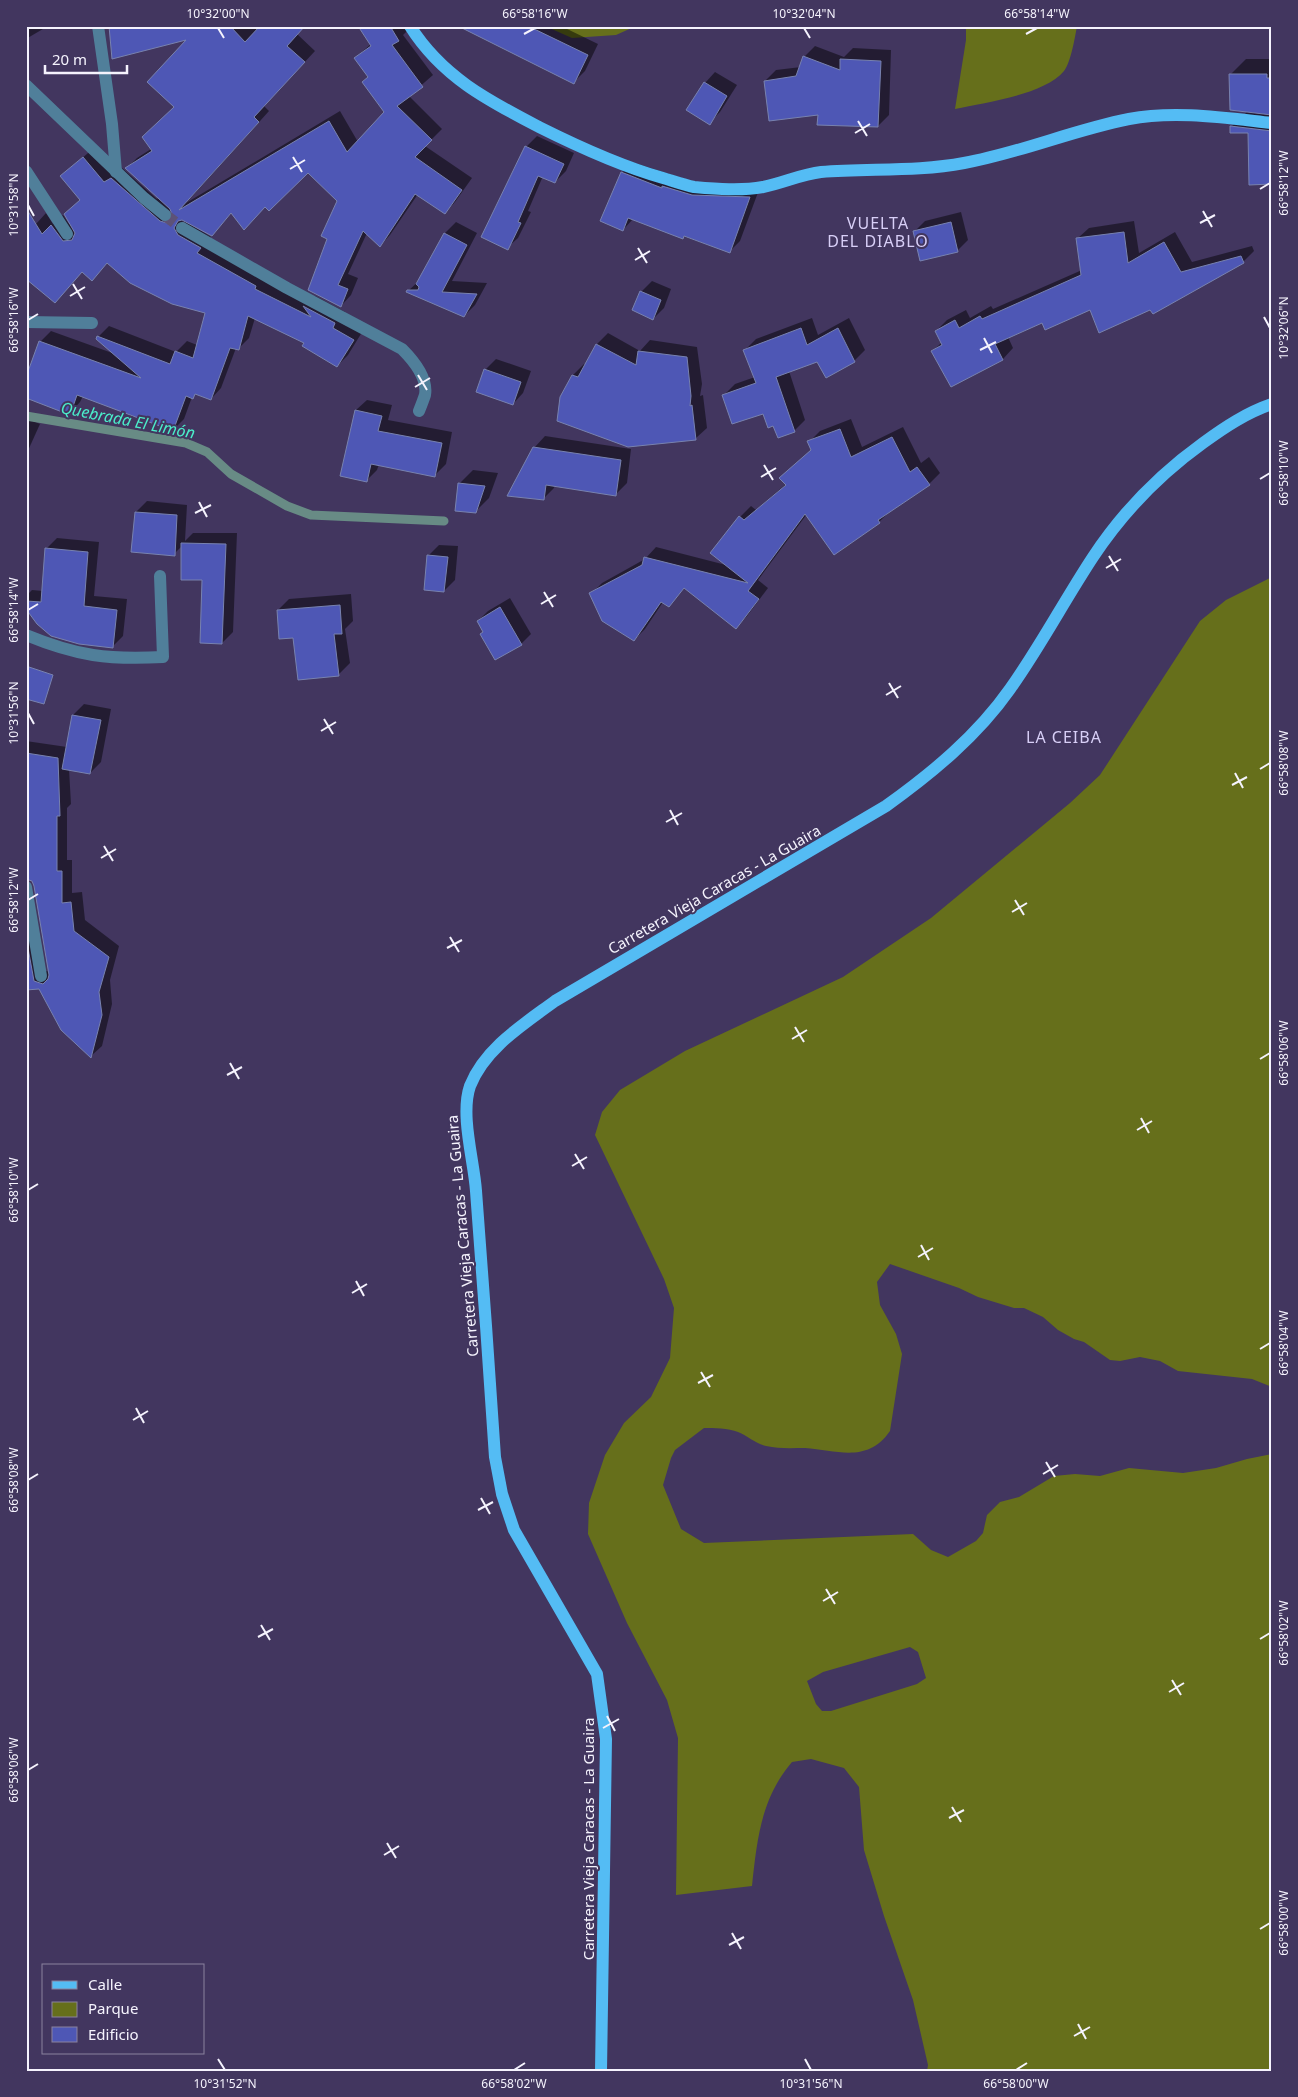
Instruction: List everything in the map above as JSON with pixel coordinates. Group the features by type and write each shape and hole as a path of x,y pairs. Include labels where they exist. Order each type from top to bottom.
{"main road":[{"path":"410,26 439,61 464,85 497,105 580,147 648,174 691,186 728,190 761,188 818,173 924,168 962,164 1002,155 1047,140 1131,118 1178,115 1272,123"},
{"name":"Carretera Vieja Caracas - La Guaira","path":"601,2071 606,1739 602,1697 597,1674 514,1530 502,1494 495,1457 476,1188 466,1112 470,1087 480,1067 498,1047 519,1027 555,1001 886,806 928,776 974,733 1010,689 1094,556 1123,517 1149,489 1184,457 1245,414 1272,404"}],"street":[{"path":"98,26 112,124 116,172"},
{"path":"26,85 116,172 165,214"},
{"path":"26,172 67,234"},
{"path":"182,228 287,288 402,349 411,358 425,385 425,395 419,411"},
{"path":"26,322 92,323"},
{"path":"26,635 57,648 91,656 135,659 163,657 160,576"},
{"path":"26,887 41,976"}],"green space":[{"path":"545,26 636,26 616,35 572,38"},
{"path":"966,26 1077,26 1069,62 1064,71 1055,79 1029,92 955,109 966,40"},
{"path":"1272,577 1272,1387 1252,1379 1178,1371 1160,1361 1140,1357 1120,1361 1110,1360 1084,1342 1058,1330 1043,1317 1024,1308 1014,1308 978,1297 959,1288 890,1264 877,1282 880,1305 896,1334 902,1354 890,1431 881,1441 872,1448 851,1453 805,1448 781,1448 762,1445 734,1431 721,1428 704,1428 675,1450 663,1485 681,1529 704,1543 913,1534 931,1550 948,1557 976,1541 983,1533 987,1515 1000,1502 1019,1497 1054,1476 1075,1474 1100,1476 1129,1468 1183,1473 1216,1468 1272,1454 1272,2071 927,2071 928,2065 913,2000 864,1850 859,1787 844,1768 811,1759 792,1762 773,1790 762,1820 752,1886 676,1895 678,1738 667,1700 627,1623 588,1534 589,1503 605,1455 624,1423 651,1397 670,1358 674,1308 664,1279 595,1135 602,1112 620,1090 685,1051 843,977 931,918 1070,803 1100,775 1200,621 1226,600","holes":["910,1647 918,1652 926,1678 917,1684 831,1711 822,1711 816,1704 807,1681 823,1672"]}],"building":[{"path":"109,26 230,26 245,42 260,26 305,26 287,46 305,62 254,117 259,122 179,210 329,121 347,152 384,112 362,82 368,77 354,58 371,46 358,26 390,26 399,41 392,45 423,87 397,106 432,140 415,157 462,190 445,214 415,194 380,247 363,231 338,285 348,289 341,307 308,290 327,239 321,236 337,201 308,173 269,211 265,207 244,230 231,213 212,236 182,220 178,221 174,228 178,235 201,248 197,253 256,286 255,289 311,317 303,306 335,323 333,328 354,340 337,367 302,346 304,343 248,316 239,350 230,348 211,400 195,394 193,399 186,396 173,431 77,395 70,415 26,398 26,377 39,341 141,378 96,339 97,336 170,364 175,351 193,358 205,313 172,304 130,283 107,263 92,281 82,272 55,303 26,279 26,208 42,234 51,225 63,241 72,240 75,233 64,214 80,200 60,176 83,157 104,182 111,178 160,221 167,223 173,217 170,209 125,168 152,151 142,137 174,107 147,82 186,40 112,59"},
{"path":"458,26 528,26 588,55 574,84"},
{"path":"803,56 840,70 840,59 881,61 878,127 817,125 818,115 769,121 764,81 796,76"},
{"path":"1229,74 1267,74 1267,78 1272,78 1272,115 1230,110"},
{"path":"704,82 727,96 710,125 686,110"},
{"path":"1230,126 1272,131 1272,184 1249,185 1248,133 1230,133"},
{"path":"525,146 564,164 555,183 538,176 518,222 521,223 508,250 481,237"},
{"path":"621,172 662,188 662,186 692,195 750,197 730,253 684,236 683,239 628,218 623,231 600,221"},
{"path":"951,222 958,252 920,261 913,231"},
{"path":"1124,232 1128,263 1164,242 1181,272 1241,256 1244,263 1153,314 1150,310 1099,333 1090,310 1045,330 1042,323 995,344 1003,360 951,387 931,351 942,345 935,331 955,320 959,328 980,316 982,319 1081,275 1076,238"},
{"path":"444,233 467,245 442,292 477,294 464,317 406,292 407,290 418,290 419,287 416,284"},
{"path":"640,291 661,300 653,320 632,310"},
{"path":"801,328 807,345 838,328 855,362 826,378 817,362 776,377 795,432 778,438 773,426 768,428 763,414 732,424 722,395 756,383 743,350"},
{"path":"596,344 636,365 638,351 687,357 691,396 690,406 692,405 696,440 628,447 557,421 560,397 572,375 578,377"},
{"path":"484,369 521,382 513,405 476,392"},
{"path":"355,410 382,416 378,431 442,443 435,477 371,464 367,482 340,476"},
{"path":"840,429 851,457 892,437 910,472 917,467 930,485 878,520 880,523 834,555 805,514 748,591 759,599 736,629 684,588 669,607 661,602 634,641 602,621 589,593 642,565 644,557 748,583 710,553 739,516 744,520 786,485 779,478 811,450 807,441"},
{"path":"533,447 621,460 616,496 546,485 544,500 507,496"},
{"path":"458,483 485,486 476,513 455,511"},
{"path":"135,512 177,515 175,556 131,552"},
{"path":"181,543 226,544 222,644 200,643 202,580 181,580"},
{"path":"45,548 88,552 84,606 117,610 113,648 79,644 51,636 37,624 26,609 26,601 41,602"},
{"path":"427,555 448,557 444,592 424,590"},
{"path":"340,605 342,634 334,634 339,676 298,680 293,638 279,639 277,610"},
{"path":"500,607 522,645 495,660 480,634 483,632 477,621"},
{"path":"26,666 53,675 44,704 26,699"},
{"path":"72,715 101,720 90,774 62,769"},
{"path":"26,753 58,758 60,816 57,816 57,871 62,871 62,903 71,902 74,931 109,957 99,992 102,1015 91,1058 61,1030 39,989 26,990 26,937 34,981 43,984 49,975 34,886 32,881 26,879"}],"waterway":[{"name":"Quebrada El Limón","path":"26,416 186,443 207,452 231,474 287,506 311,515 444,521"}],"tunnel":[{"path":"165,215 182,228"}],"district":[{"name":"VUELTA DEL DIABLO","path":"878,232"},
{"name":"LA CEIBA","path":"1064,737"}]}
